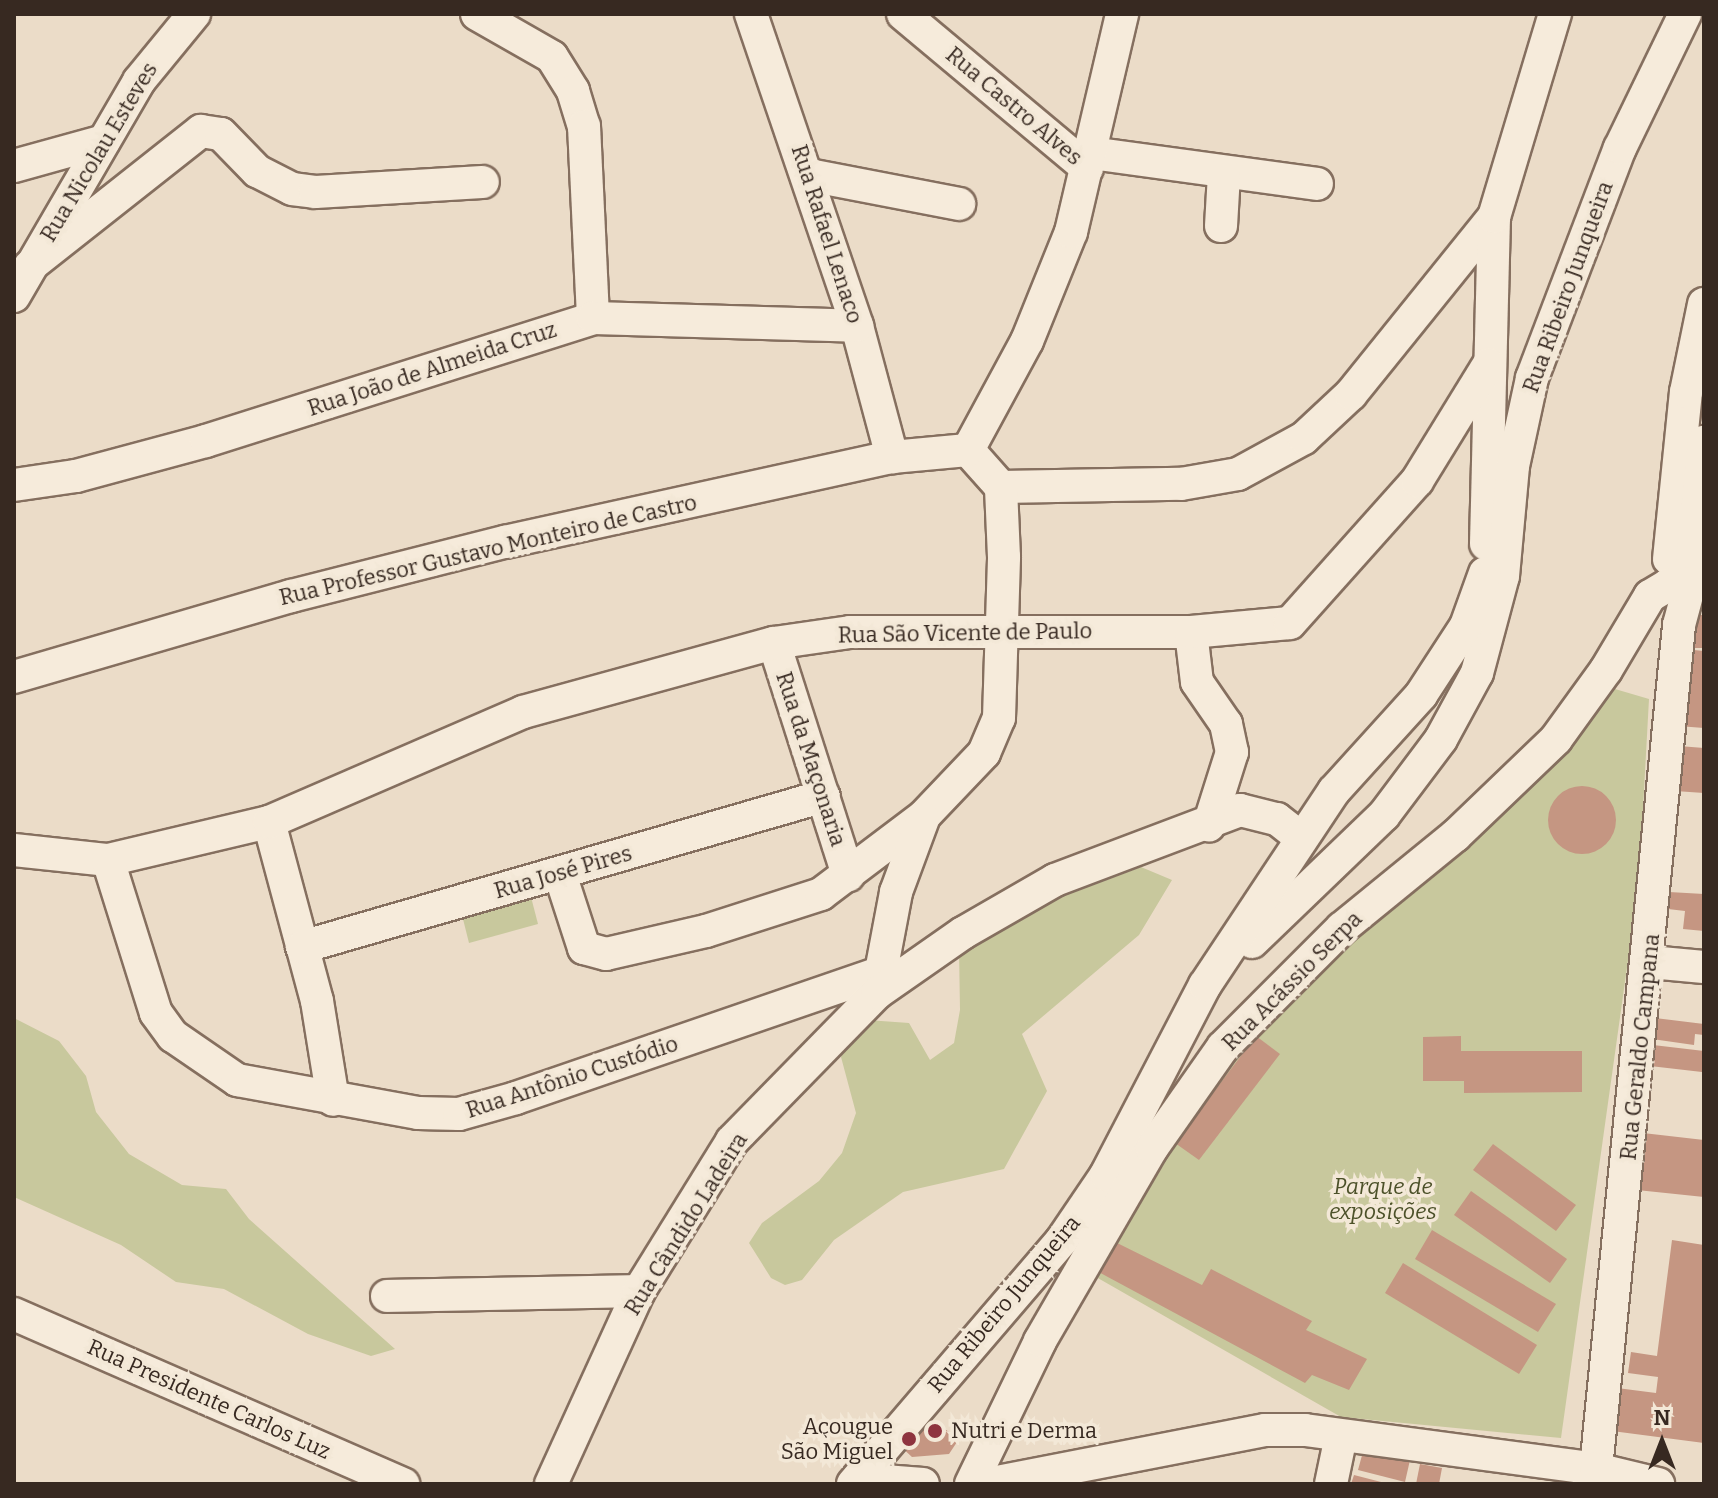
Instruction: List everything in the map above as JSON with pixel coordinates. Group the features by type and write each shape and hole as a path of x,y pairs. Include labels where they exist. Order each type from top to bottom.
{"street":[{"name":"Rua Nicolau Esteves","path":"14,296 139,81 194,14"},
{"path":"477,14 552,57 573,91 584,126 593,318"},
{"name":"Rua Rafael Lenaco","path":"751,14 809,175 857,326 892,457"},
{"name":"Rua Castro Alves","path":"903,14 1089,161 1317,184"},
{"path":"560,874 584,948 594,955 763,912 821,894 848,875 924,816 984,753 999,718 1001,487 968,450 1027,341 1071,232 1122,14"},
{"path":"1205,985 1384,815 1441,739 1477,673 1494,575 1489,364 1494,217 1555,14"},
{"name":"Rua Ribeiro Junqueira","path":"1494,575 1532,378 1620,148 1685,14"},
{"path":"30,266 201,131 221,134 257,171 292,189 315,192 483,182"},
{"path":"14,166 104,141"},
{"path":"1221,226 1224,174"},
{"path":"809,175 959,204"},
{"path":"1001,487 1181,484 1238,474 1304,438 1395,343 1449,268 1494,217"},
{"path":"1679,584 1677,467 1704,304"},
{"name":"Rua João de Almeida Cruz","path":"14,485 76,476 206,441 593,318 857,326"},
{"name":"Rua São Vicente de Paulo","path":"14,850 108,860 269,822 523,712 774,643 850,632 1191,632 1277,627 1296,619 1417,481 1489,364"},
{"path":"1679,584 1704,442"},
{"name":"Rua Professor Gustavo Monteiro de Castro","path":"21,681 291,596 475,550 892,457 968,450"},
{"path":"1205,985 1334,791 1421,695 1466,626 1494,575"},
{"name":"Rua Geraldo Campana","path":"1596,1469 1650,962 1679,625 1679,584"},
{"name":"Rua Acássio Serpa","path":"971,1484 1056,1314 1152,1148 1223,1047 1342,928 1455,836 1556,739 1606,670 1633,616 1650,596 1679,584"},
{"path":"1191,632 1197,682 1226,724 1232,752 1209,825"},
{"name":"Rua da Maçonaria","path":"774,643 848,875"},
{"name":"Rua José Pires","path":"302,947 824,796"},
{"path":"878,983 1055,880 1209,825 1240,810 1258,810 1301,838"},
{"path":"878,983 896,892 924,816"},
{"path":"269,822 302,947 333,1100"},
{"name":"Rua Antônio Custódio","path":"108,860 156,1013 173,1036 237,1080 333,1100 418,1113 459,1114 878,983"},
{"path":"1650,962 1704,967"},
{"name":"Rua Cândido Ladeira","path":"551,1484 639,1291 732,1141 878,983"},
{"name":"Rua Ribeiro Junqueira","path":"856,1482 1062,1240 1106,1175 1205,985"},
{"path":"387,1296 639,1291"},
{"name":"Rua Presidente Carlos Luz","path":"14,1314 403,1484"},
{"path":"987,1484 1265,1430 1341,1436 1596,1469 1658,1484"},
{"path":"1331,1484 1341,1436"},
{"path":"856,1482 923,1484"}],"green space":[{"name":"Parque de exposições","path":"1615,689 1649,699 1639,882 1561,1438 1341,1417 1089,1273 1145,1171 1274,1006 1562,756"},
{"path":"1141,867 1172,880 1139,935 1022,1034 1047,1091 1004,1169 903,1192 834,1240 802,1280 785,1285 771,1278 749,1243 762,1223 819,1181 842,1153 856,1113 841,1057 849,1036 867,1020 909,1023 930,1060 954,1043 960,1010 959,950 1053,900"},
{"path":"531,897 538,924 469,943 462,915"},
{"path":"14,1018 59,1041 86,1076 96,1112 129,1154 182,1185 226,1189 249,1219 395,1349 371,1356 308,1334 224,1289 176,1282 121,1245 14,1197"}],"building":[{"path":"1689,615 1704,615 1704,648 1688,648"},
{"path":"1684,649 1704,651 1704,728 1678,726"},
{"path":"1679,746 1704,748 1704,793 1675,791"},
{"path":"1582,786 1606,796 1616,820 1606,844 1582,854 1558,844 1548,820 1558,796"},
{"path":"1669,892 1704,894 1704,931 1683,929 1685,911 1668,909"},
{"path":"1655,1018 1704,1024 1704,1035 1695,1034 1694,1045 1652,1039"},
{"path":"1256,1036 1280,1054 1199,1160 1175,1143"},
{"path":"1461,1036 1461,1051 1582,1051 1582,1092 1464,1093 1464,1081 1423,1081 1423,1037"},
{"path":"1653,1045 1704,1051 1702,1072 1650,1066"},
{"path":"1643,1133 1704,1140 1704,1197 1637,1190"},
{"path":"1493,1144 1576,1205 1556,1231 1473,1170"},
{"path":"1471,1191 1567,1259 1550,1283 1454,1215"},
{"path":"1432,1230 1556,1304 1538,1332 1415,1259"},
{"path":"1109,1239 1202,1285 1211,1269 1312,1321 1306,1330 1367,1359 1349,1390 1312,1375 1305,1383 1093,1269"},
{"path":"1672,1240 1704,1245 1704,1443 1612,1431 1617,1388 1656,1393 1658,1377 1628,1373 1631,1352 1657,1356"},
{"path":"1403,1263 1537,1345 1519,1374 1385,1293"},
{"name":"Nutri e Derma","path":"913,1416 927,1423 929,1418 959,1439 949,1454 912,1457 897,1443"},
{"path":"1364,1448 1410,1460 1405,1482 1358,1470"},
{"path":"1420,1464 1442,1468 1439,1484 1416,1484"},
{"path":"1354,1475 1385,1483 1385,1484 1351,1484"}],"place":[{"name":"Nutri e Derma","path":"935,1431"},
{"name":"Açougue São Miguel","path":"909,1439"}]}
